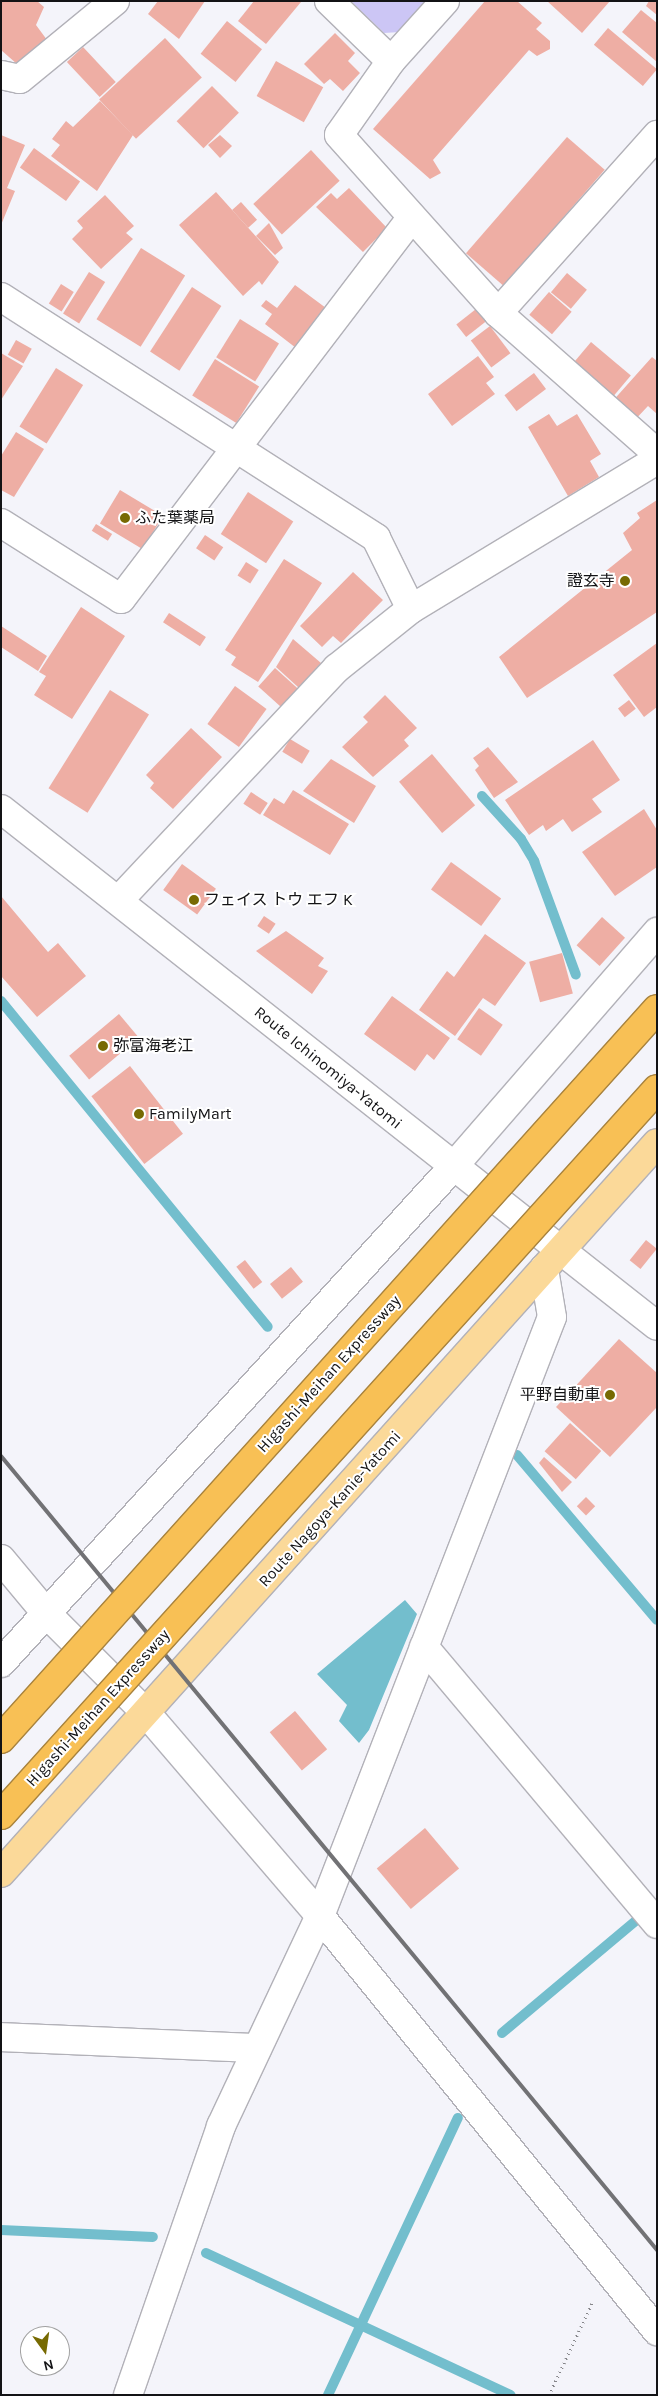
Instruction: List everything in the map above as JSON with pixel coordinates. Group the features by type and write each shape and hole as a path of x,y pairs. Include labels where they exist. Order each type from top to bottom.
{"highway":[{"name":"Higashi-Meihan Expressway","path":"1,1739 657,1009"},
{"name":"Higashi-Meihan Expressway","path":"1,1815 657,1089"}],"main road":[{"name":"Route Nagoya-Kanie-Yatomi","path":"1,1873 147,1714 561,1248 657,1144"}],"street":[{"path":"1,75 20,79 115,1"},
{"path":"329,1 391,61"},
{"path":"445,1 391,61 339,135 498,313 657,453"},
{"path":"498,313 657,135"},
{"path":"1,523 121,599 412,217"},
{"path":"1,297 234,449 376,538 411,609"},
{"path":"120,900 337,668 411,609 657,460"},
{"name":"Route Ichinomiya-Yatomi","path":"1,809 120,900 452,1168 561,1248 657,1326"},
{"path":"5,1653 46,1613 452,1168 657,932"},
{"path":"128,2395 221,2126 320,1916 552,1317 544,1269"},
{"path":"1,1558 46,1613 147,1714 320,1916 657,2332"},
{"path":"424,1647 657,1924"},
{"path":"1,2037 257,2048"}],"path":[{"path":"549,2395 608,2271"}],"shaded area":[{"path":"351,1 428,1 400,32 384,33"}],"water":[{"path":"405,1600 417,1614 369,1730 359,1743 339,1721 347,1705 317,1674"}],"building":[{"path":"1,1 37,1 44,7 36,25 50,44 17,64 1,50"},
{"path":"158,1 205,1 179,39 148,14"},
{"path":"254,1 301,2 266,44 238,21"},
{"path":"485,1 517,1 542,23 536,29 550,41 550,49 537,56 529,50 433,160 441,173 430,179 373,129"},
{"path":"547,1 610,1 582,33"},
{"path":"649,1 657,1 657,15 646,6"},
{"path":"641,10 657,23 657,62 622,32"},
{"path":"227,21 262,49 236,82 201,54"},
{"path":"608,28 657,69 643,86 594,45"},
{"path":"335,33 355,53 348,61 360,73 343,91 330,79 324,84 304,64"},
{"path":"165,38 202,77 136,139 99,99"},
{"path":"83,47 116,82 100,97 67,62"},
{"path":"276,61 323,87 304,122 257,96"},
{"path":"212,86 239,113 204,148 177,121"},
{"path":"100,101 133,135 97,191 51,156 60,145 52,139 66,121 73,127"},
{"path":"1,135 25,145 7,188 15,191 1,225"},
{"path":"220,135 232,146 220,158 208,145"},
{"path":"567,137 605,170 504,286 466,253"},
{"path":"34,148 80,182 66,201 20,167"},
{"path":"311,150 340,181 282,235 253,204"},
{"path":"349,188 387,228 363,252 316,207 331,193 337,199"},
{"path":"216,192 279,262 262,285 259,281 243,296 179,225"},
{"path":"105,195 134,226 126,233 133,239 101,269 72,239 83,228 77,221"},
{"path":"241,202 257,220 248,228 232,210"},
{"path":"269,223 283,248 275,255 256,236"},
{"path":"141,248 185,276 141,347 96,319"},
{"path":"89,272 105,282 79,324 63,314"},
{"path":"567,273 587,290 571,309 551,292"},
{"path":"61,284 74,292 62,311 49,304"},
{"path":"295,285 326,308 296,348 265,324 272,314 261,306 266,300 277,308"},
{"path":"192,287 221,306 179,371 150,352"},
{"path":"549,292 572,312 552,334 529,315"},
{"path":"476,309 486,322 466,337 456,324"},
{"path":"240,319 279,343 255,382 216,357"},
{"path":"490,326 510,353 491,368 471,340"},
{"path":"16,340 32,349 24,364 8,355"},
{"path":"591,342 631,375 608,402 569,369"},
{"path":"1,353 23,366 1,400"},
{"path":"478,356 494,377 486,383 495,394 452,426 428,394"},
{"path":"652,357 657,361 657,414 648,406 632,423 610,404"},
{"path":"215,359 259,387 236,423 192,395"},
{"path":"56,368 83,385 47,443 19,427"},
{"path":"534,373 546,389 516,411 504,395"},
{"path":"549,414 557,426 577,414 601,454 590,461 599,477 568,496 528,427"},
{"path":"16,432 44,449 14,497 1,490 1,456"},
{"path":"120,490 163,516 143,549 100,523"},
{"path":"248,492 293,521 266,563 221,534"},
{"name":"證玄寺","path":"657,500 657,612 527,698 499,657 632,550 623,533 640,518 637,513"},
{"path":"96,524 112,534 108,541 92,531"},
{"path":"205,535 223,547 214,561 196,548"},
{"path":"284,559 322,583 258,682 231,665 236,657 225,650"},
{"path":"246,562 259,570 250,584 238,576"},
{"path":"353,572 383,600 341,643 333,636 322,647 300,626"},
{"path":"81,607 125,636 72,719 34,695 46,676 39,672"},
{"path":"169,613 206,637 200,646 163,622"},
{"path":"1,626 47,656 38,671 1,647"},
{"path":"293,639 321,663 299,688 276,667"},
{"path":"657,643 657,707 644,717 613,675"},
{"path":"275,668 298,689 281,707 258,687"},
{"path":"235,686 267,709 239,747 207,724"},
{"path":"110,690 149,714 88,813 49,788"},
{"path":"385,695 417,728 404,740 409,746 373,777 342,747 368,722 363,717"},
{"path":"629,700 636,709 625,717 618,709"},
{"path":"191,728 222,757 173,809 150,788 154,783 146,775"},
{"path":"290,739 310,751 302,764 282,752"},
{"path":"593,740 620,780 592,799 602,812 572,832 563,819 546,831 543,825 529,835 505,800"},
{"path":"488,747 518,782 494,798 475,770 479,766 473,758"},
{"path":"432,754 475,805 442,833 399,782"},
{"path":"331,759 376,786 354,823 303,791"},
{"path":"293,790 349,824 330,855 263,815 274,798 284,804"},
{"path":"251,792 268,803 260,815 243,804"},
{"path":"644,809 657,830 657,867 615,896 582,852"},
{"path":"451,862 501,898 481,926 431,890"},
{"path":"182,864 216,889 197,915 163,890"},
{"path":"1,896 48,952 58,943 86,976 37,1017 1,976"},
{"path":"264,916 276,924 269,934 257,926"},
{"path":"602,917 625,938 600,966 577,945"},
{"path":"286,931 324,958 318,966 328,971 312,994 256,951"},
{"path":"485,934 526,963 495,1006 483,998 455,1036 419,1010 447,971 454,977"},
{"path":"562,953 573,994 540,1002 529,962"},
{"path":"392,996 450,1038 434,1060 427,1054 415,1071 364,1034"},
{"path":"479,1008 503,1025 481,1056 457,1039"},
{"name":"弥富海老江","path":"119,1014 139,1038 89,1080 69,1056"},
{"path":"130,1066 183,1134 144,1164 91,1096"},
{"path":"646,1240 657,1249 641,1269 630,1260"},
{"path":"245,1260 262,1282 254,1289 236,1267"},
{"path":"291,1267 303,1282 282,1299 270,1284"},
{"path":"619,1339 657,1373 657,1407 610,1457 556,1407"},
{"path":"570,1423 601,1451 576,1479 545,1451"},
{"path":"544,1457 572,1482 562,1492 539,1463"},
{"path":"586,1497 595,1506 586,1515 577,1506"},
{"path":"295,1711 327,1749 302,1771 270,1732"},
{"path":"425,1828 459,1869 411,1909 377,1868"}],"waterway":[{"path":"482,796 521,839 534,861 576,975"},
{"path":"1,1001 268,1327"},
{"path":"517,1455 657,1620"},
{"path":"502,2033 638,1919"},
{"path":"328,2395 458,2118"},
{"path":"1,2230 153,2237"},
{"path":"206,2253 510,2395"}],"railway":[{"path":"1,1456 657,2250"}],"place":[{"name":"ふた葉薬局","path":"125,518"},
{"name":"證玄寺","path":"625,581"},
{"name":"フェイス トウ エフ K","path":"194,900"},
{"name":"弥富海老江","path":"103,1046"},
{"name":"FamilyMart","path":"139,1114"},
{"name":"平野自動車","path":"610,1395"}]}
